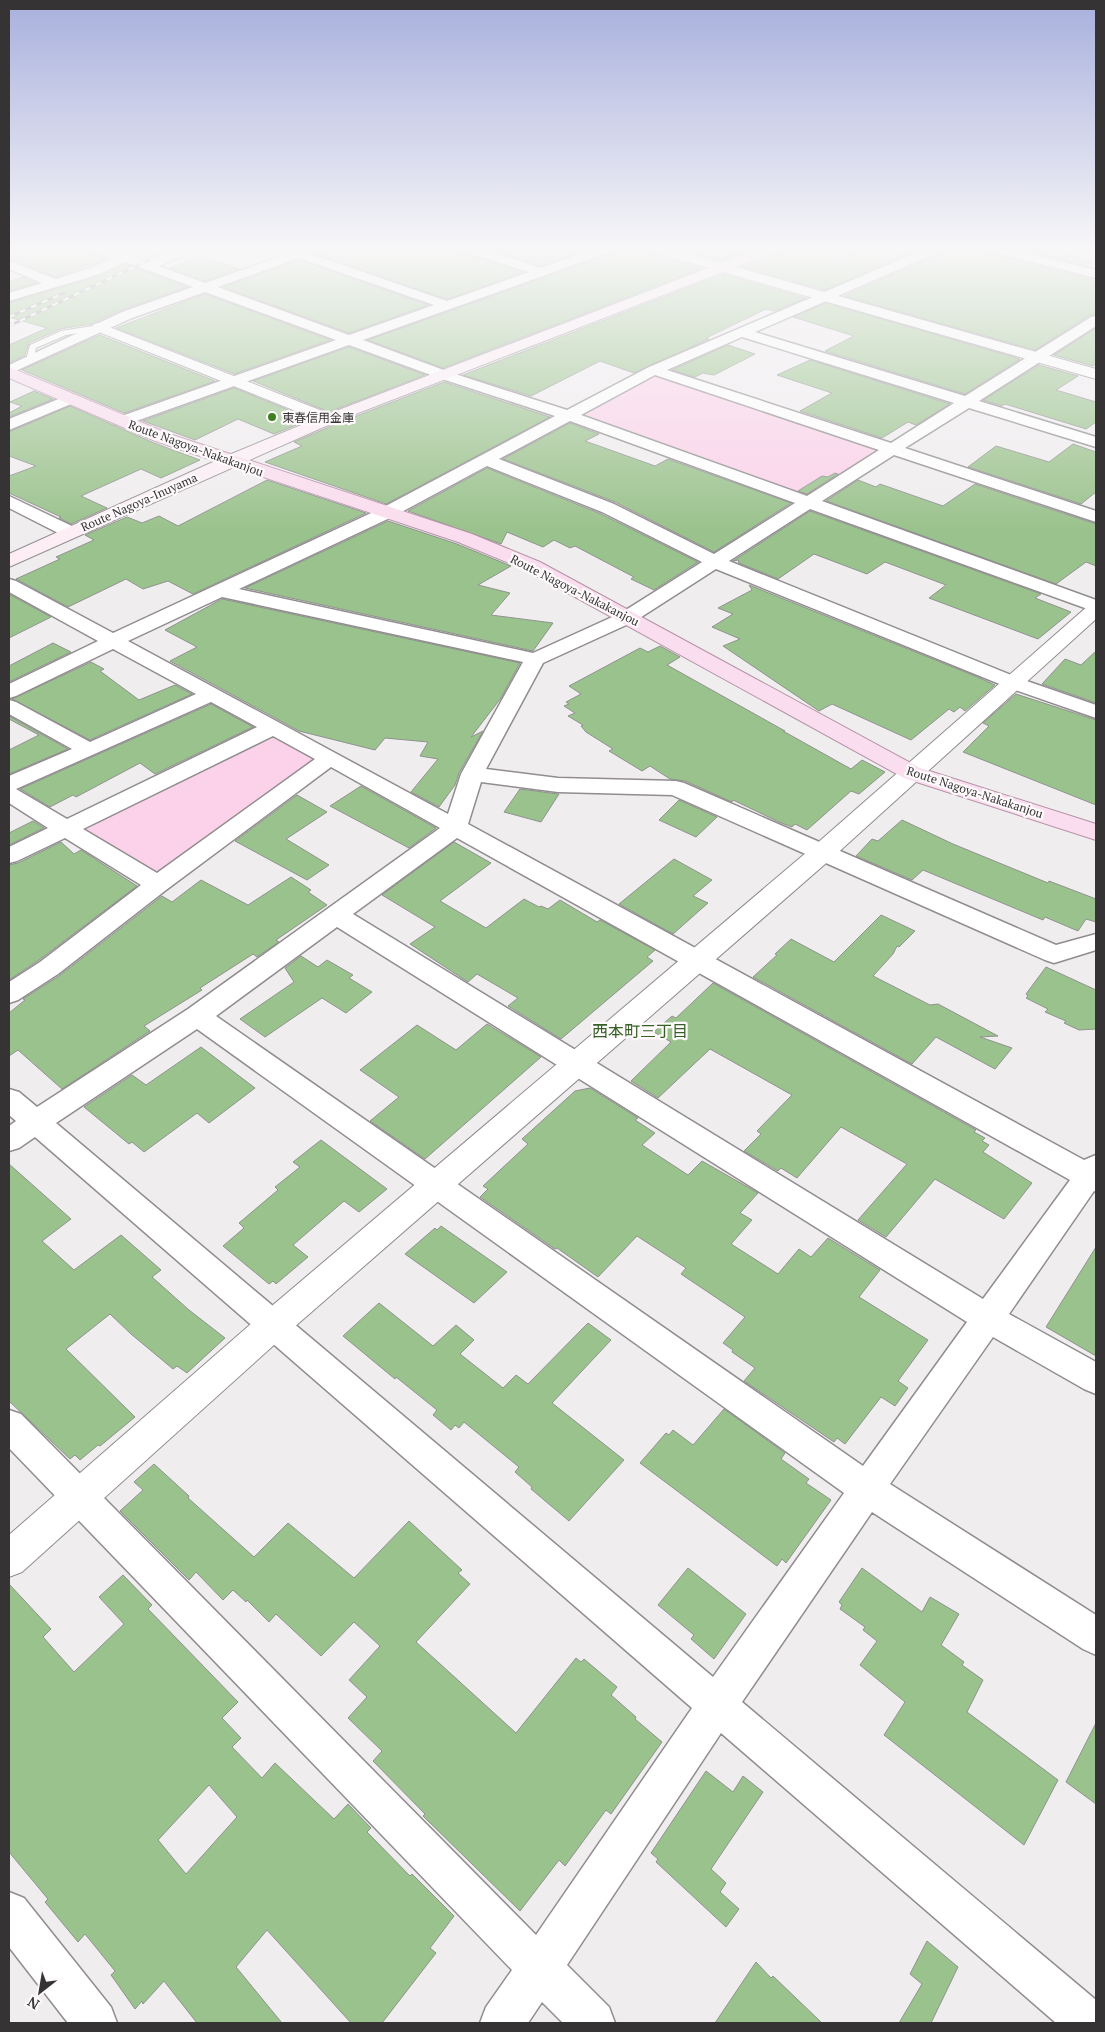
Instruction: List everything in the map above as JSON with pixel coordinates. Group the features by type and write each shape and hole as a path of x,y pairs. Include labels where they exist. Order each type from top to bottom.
{"main road":[{"name":"Route Nagoya-Inuyama","path":"9,561 230,461 329,419 527,343"},
{"name":"Route Nagoya-Nakakanjou","path":"9,371 161,437 465,538 533,566 912,773 1096,832"}],"street":[{"path":"9,371 66,343"},
{"path":"139,343 329,419"},
{"path":"122,421 342,343"},
{"path":"9,1560 272,1326 696,959 823,852 1096,608 567,415 444,375 358,343"},
{"path":"9,692 388,512 654,370 716,343"},
{"path":"776,343 1096,442"},
{"path":"988,343 1096,374"},
{"path":"221,591 535,659 628,617 1060,343"},
{"path":"654,370 1096,517"},
{"path":"9,426 71,399"},
{"path":"487,460 608,508 714,562 1014,683 1096,712"},
{"path":"9,500 70,532"},
{"path":"9,585 1094,1174 987,1318 866,1489 502,2023"},
{"path":"22,1131 197,1016 455,828 472,774 535,659"},
{"path":"9,784 212,694"},
{"path":"9,706 89,750"},
{"path":"9,856 272,728"},
{"path":"9,994 49,968 158,884 330,758"},
{"path":"472,774 558,785 676,788 1054,954 1096,942"},
{"path":"9,794 158,884"},
{"path":"336,915 987,1318 1096,1379"},
{"path":"197,1016 866,1489 1096,1636"},
{"path":"9,1099 22,1131 272,1326 1089,2023"},
{"path":"9,1425 79,1499 593,2023"},
{"path":"9,1913 95,2023"}],"shaded area":[{"path":"653,374 877,448 879,451 810,494 803,494 586,415 585,412"},
{"path":"275,737 313,758 313,766 163,874 152,875 84,833 86,826 264,738"}],"building":[{"path":"14,343 29,343 25,355 9,363 9,345"},
{"path":"83,343 120,343 215,381 124,413 22,370"},
{"path":"154,343 322,343 234,374"},
{"path":"376,343 508,343 443,368"},
{"path":"546,343 701,343 634,373 600,361 531,396 463,375"},
{"path":"841,343 964,343 1020,359 965,394 825,351"},
{"path":"1010,343 1046,343 1035,350"},
{"path":"1073,343 1096,343 1096,364 1093,366 1054,355"},
{"path":"728,345 755,354 714,375 703,373 695,377 672,370"},
{"path":"349,347 425,375 329,412 253,381"},
{"path":"810,360 950,404 916,425 908,422 882,438 800,411 832,393 777,375"},
{"path":"1039,365 1078,376 1056,390 1096,402 1096,422 1086,429 1005,404 1002,406 983,400"},
{"path":"444,382 550,417 386,504 265,462 302,446 294,442"},
{"path":"234,388 311,419 274,434 238,419 195,440 143,421"},
{"path":"34,391 53,399 9,417 9,413 22,406 10,402"},
{"path":"70,406 154,443 200,460 161,478 141,469 81,496 107,508 71,524 59,518 61,517 9,493 9,476 36,466 9,456 9,432"},
{"path":"570,423 599,434 585,441 655,466 668,459 791,503 714,552 615,502 503,459"},
{"path":"1073,444 1096,452 1096,492 1081,504 968,467 996,446 1049,462"},
{"path":"487,468 601,514 698,562 654,590 631,579 634,577 575,546 570,548 554,540 543,547 507,532 501,544 408,511"},
{"path":"835,473 838,474 807,494 798,491 822,476 828,477"},
{"path":"267,480 366,513 193,594 168,581 143,589 126,579 68,607 16,579 60,559 56,557 94,540 85,535 127,517 142,523 159,516 178,526"},
{"path":"858,480 876,487 880,484 943,506 975,484 1096,524 1096,566 1086,562 1056,584 826,501"},
{"path":"810,511 1041,594 1035,598 1071,612 1038,639 929,598 946,585 885,562 867,574 814,554 778,579 739,563 738,560 733,561"},
{"path":"388,521 457,544 511,566 478,585 510,593 491,615 553,623 533,651 245,588"},
{"path":"749,585 995,685 965,711 960,707 954,712 949,709 911,740 832,704 819,711 723,646 740,639 712,627 733,614 718,608 752,590"},
{"path":"9,594 51,617 9,638"},
{"path":"222,599 520,663 501,698 471,737 483,731 459,773 455,785 439,807 411,792 438,759 420,756 428,742 385,738 375,750 299,731 170,661 197,647 165,630"},
{"path":"53,643 71,652 9,682 9,666"},
{"path":"660,646 680,657 667,665 785,731 783,731 851,769 862,760 885,772 859,794 851,791 807,830 795,824 792,827 779,822 733,800 732,802 685,781 670,779 650,766 642,771 609,751 613,749 586,732 581,726 583,725 568,716 575,713 564,706 569,704 566,702 581,694 569,686 640,648 648,652"},
{"path":"1096,651 1096,703 1042,684 1065,659 1081,665"},
{"path":"91,662 104,669 100,671 139,700 175,685 192,694 90,740 12,699"},
{"path":"1016,694 1096,720 1096,805 963,752 989,726 983,723"},
{"path":"211,704 253,727 155,774 140,763 76,797 73,795 50,807 20,789"},
{"path":"9,716 68,749 9,774 9,750 39,735 9,719"},
{"path":"361,786 436,828 409,848 330,806"},
{"path":"520,789 559,794 541,822 504,812"},
{"path":"297,795 327,812 286,839 329,865 307,880 235,841"},
{"path":"679,800 717,817 696,837 659,820"},
{"path":"902,820 953,844 1048,883 1049,881 1096,899 1096,922 1086,919 1078,931 1045,917 1043,920 923,870 912,880 856,856 872,839 878,841"},
{"path":"33,821 44,828 9,845 9,833"},
{"path":"61,842 74,854 81,850 137,886 39,960 9,980 9,865 18,863"},
{"path":"454,842 491,863 440,901 486,928 524,899 539,907 548,909 560,900 597,922 600,920 655,950 647,957 653,961 561,1039 508,1006 518,998 477,974 468,982 410,944 435,927 382,895"},
{"path":"674,859 712,880 693,896 708,903 673,934 619,904"},
{"path":"291,877 311,890 308,892 327,905 276,940 279,942 257,957 253,954 200,988 202,990 144,1026 150,1031 62,1089 18,1050 9,1056 9,1013 25,1000 23,999 59,976 162,896 172,902 201,880 248,905"},
{"path":"881,915 915,931 899,947 897,946 893,954 873,976 930,1005 938,1004 998,1036 980,1037 1012,1048 995,1069 936,1037 912,1064 753,977 791,939 834,962"},
{"path":"301,956 318,967 327,960 353,975 349,978 372,992 346,1013 322,998 265,1037 240,1019 294,982 285,968"},
{"path":"1046,967 1096,990 1096,1029 1079,1030 1064,1023 1066,1021 1045,1012 1048,1009 1026,998 1028,996 1026,994"},
{"path":"713,983 976,1130 974,1132 985,1138 982,1141 989,1145 983,1152 1032,1183 1004,1219 935,1179 886,1237 858,1220 907,1164 841,1127 797,1178 781,1168 778,1171 744,1151 761,1134 757,1131 792,1095 710,1049 658,1098 631,1081 671,1042 654,1032 672,1016 676,1018"},
{"path":"487,1024 541,1057 425,1159 370,1121 399,1097 360,1070 417,1025 456,1050"},
{"path":"201,1047 255,1088 209,1123 197,1113 144,1152 132,1142 129,1144 84,1107 132,1075 146,1085"},
{"path":"590,1088 638,1118 635,1120 655,1133 642,1145 688,1175 702,1161 758,1193 740,1213 752,1220 731,1244 778,1274 799,1249 811,1257 828,1238 880,1270 859,1297 928,1340 898,1381 908,1388 895,1406 881,1397 845,1444 837,1438 834,1442 744,1381 755,1368 732,1352 733,1350 723,1343 745,1317 681,1274 686,1268 637,1236 598,1277 480,1197 488,1189 483,1186 528,1144 522,1139 575,1091"},
{"path":"321,1140 387,1189 359,1212 344,1201 293,1245 308,1257 276,1284 273,1281 269,1284 223,1246 244,1228 239,1223 278,1190 275,1187 300,1167 293,1162"},
{"path":"9,1164 71,1219 42,1241 74,1270 121,1235 161,1270 152,1277 189,1310 225,1338 187,1373 177,1366 173,1369 110,1314 66,1349 135,1417 80,1460 75,1455 70,1459 9,1401"},
{"path":"441,1226 507,1272 474,1303 405,1254 435,1228 437,1230"},
{"path":"1096,1247 1096,1356 1046,1327"},
{"path":"379,1303 433,1346 456,1325 474,1340 460,1354 503,1388 516,1375 528,1384 588,1323 611,1340 552,1403 624,1460 569,1521 531,1489 532,1487 515,1472 519,1467 464,1422 459,1428 455,1425 451,1430 433,1415 437,1410 396,1377 395,1379 343,1336"},
{"path":"724,1409 785,1453 781,1459 809,1479 806,1483 831,1500 786,1563 782,1559 777,1566 640,1463 666,1433 669,1435 673,1430 693,1445"},
{"path":"154,1464 189,1496 188,1498 254,1557 288,1523 354,1578 409,1521 462,1570 458,1573 470,1584 416,1642 516,1733 576,1658 581,1662 584,1659 617,1687 611,1695 662,1742 611,1814 606,1810 565,1866 559,1860 520,1911 423,1816 425,1814 373,1761 382,1751 348,1718 367,1697 349,1680 380,1646 354,1622 321,1656 276,1614 269,1622 247,1600 246,1602 233,1590 223,1600 196,1572 189,1580 120,1511 143,1490 134,1482"},
{"path":"688,1568 746,1614 714,1659 691,1639 694,1635 658,1605"},
{"path":"862,1568 922,1612 930,1597 959,1614 941,1645 964,1662 962,1665 983,1680 967,1712 1058,1780 1024,1845 884,1735 905,1702 860,1665 877,1641 863,1630 865,1627 840,1609 842,1605 839,1602"},
{"path":"123,1575 152,1605 148,1609 238,1702 222,1718 241,1738 232,1747 262,1778 275,1763 334,1819 348,1804 371,1828 367,1832 410,1876 412,1874 454,1916 430,1948 436,1953 382,2023 351,2023 267,1930 236,1967 282,2023 197,2023 164,1981 143,2004 142,2001 135,2009 111,1975 115,1971 85,1934 78,1942 45,1902 48,1899 9,1852 9,1584 51,1629 43,1637 74,1672 124,1624 99,1597","holes":["209,1785 237,1817 186,1874 158,1840"]},
{"path":"1096,1723 1096,1804 1066,1782"},
{"path":"706,1771 733,1792 743,1776 763,1792 711,1869 726,1883 720,1892 739,1909 726,1927 656,1862 658,1859 651,1853"},
{"path":"927,1941 958,1967 931,2023 899,2023 922,1984 910,1974"},
{"path":"756,1962 771,1978 773,1976 822,2023 715,2023"}],"place":[{"name":"東春信用金庫","path":"272,417"}],"district":[{"name":"西本町三丁目","path":"640,1031"}]}
